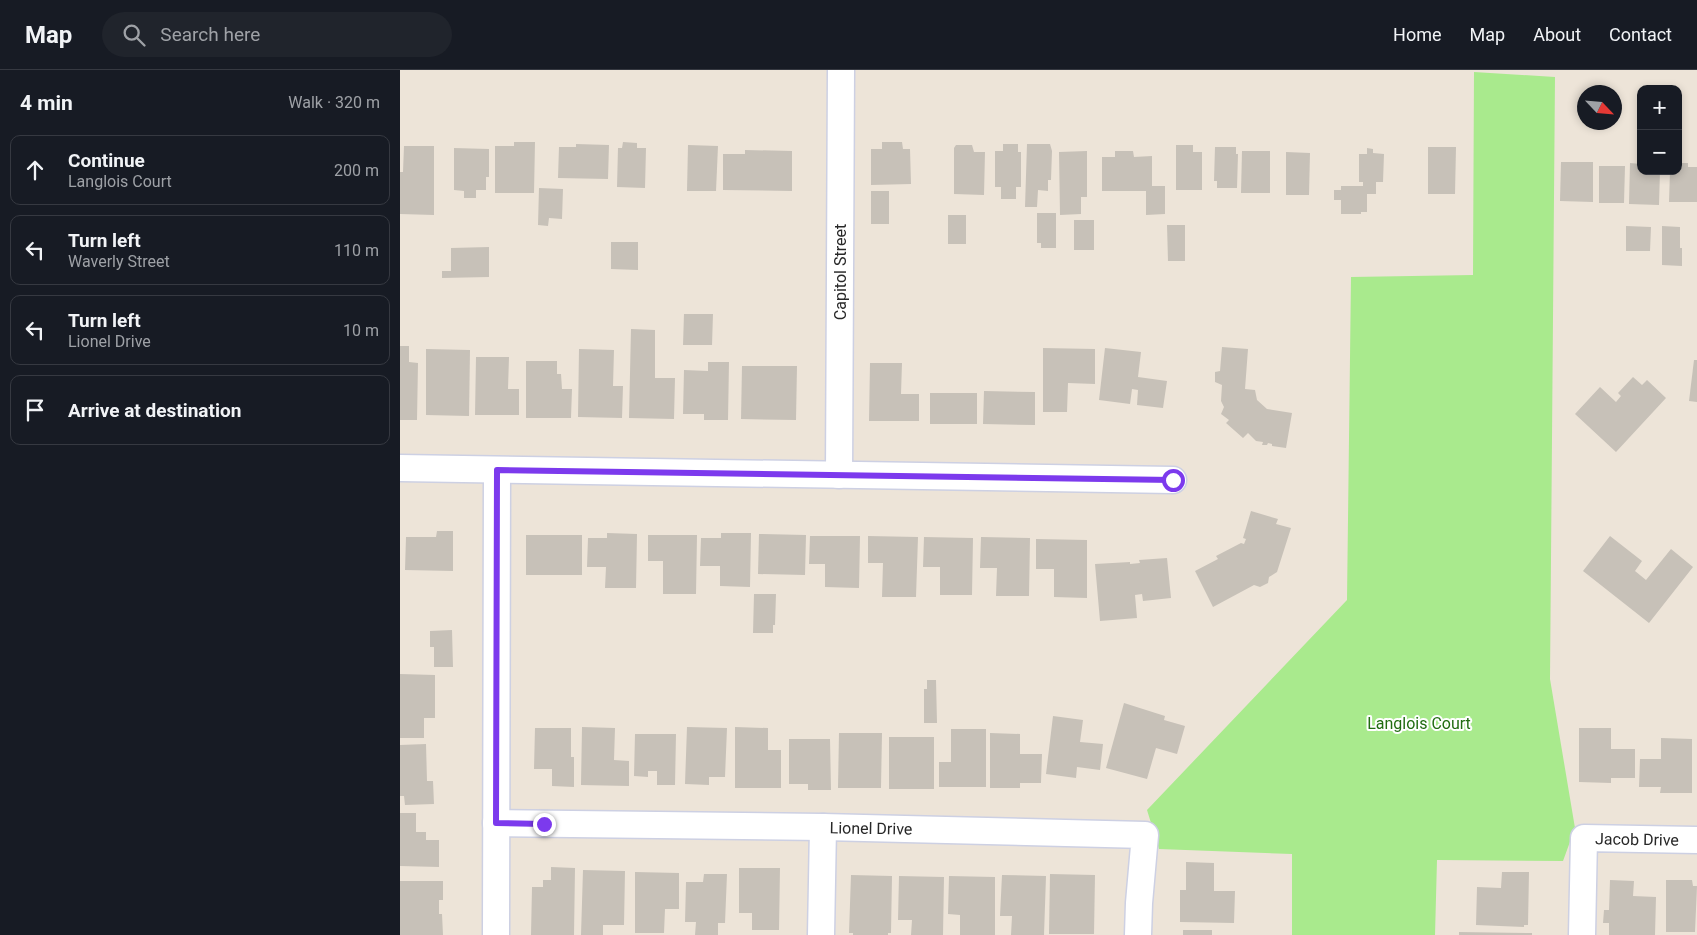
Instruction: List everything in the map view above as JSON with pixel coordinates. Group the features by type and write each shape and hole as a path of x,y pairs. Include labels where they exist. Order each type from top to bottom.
{"street":[{"name":"Capitol Street","path":"839,475 841,70"},
{"path":"400,468 1173,480"},
{"path":"496,935 497,470"},
{"name":"Lionel Drive","path":"496,823 824,826 1145,835 1138,935"},
{"path":"821,935 824,826"},
{"name":"Jacob Drive","path":"1582,935 1584,838 1697,840"}],"green space":[{"name":"Langlois Court","path":"1474,72 1555,77 1550,679 1575,828 1563,861 1437,860 1435,935 1292,935 1292,854 1159,849 1147,810 1347,600 1351,277 1473,275"}],"building":[{"path":"514,142 535,142 534,193 495,193 495,146 514,146"},
{"path":"623,142 637,143 637,148 646,148 645,188 617,187 618,148 622,148"},
{"path":"882,142 902,142 903,149 910,149 911,184 871,185 871,149 882,149"},
{"path":"576,144 609,145 608,179 558,178 559,147 576,147"},
{"path":"1003,144 1018,144 1018,152 1021,152 1021,187 1016,187 1016,199 1001,199 1001,187 995,187 995,151 1003,151"},
{"path":"1027,144 1050,144 1052,151 1051,180 1048,180 1048,191 1038,190 1037,207 1025,207"},
{"path":"688,145 718,146 716,191 687,191"},
{"path":"956,145 972,145 974,152 985,152 984,195 954,194 954,148"},
{"path":"1176,145 1193,145 1193,152 1202,152 1202,190 1176,190"},
{"path":"404,146 434,146 434,215 400,214 400,172 403,172"},
{"path":"1215,147 1236,147 1236,154 1238,154 1237,188 1217,188 1217,181 1214,181"},
{"path":"1428,147 1456,147 1455,194 1428,194"},
{"path":"454,148 489,149 489,177 486,177 486,190 476,190 476,198 464,198 464,191 454,190"},
{"path":"1367,148 1373,149 1373,153 1384,154 1383,182 1376,182 1376,194 1367,194 1367,212 1361,212 1361,214 1341,214 1341,200 1334,200 1334,190 1341,190 1341,186 1363,186 1363,182 1359,182 1359,154 1367,154"},
{"path":"745,150 792,151 792,191 723,190 723,154 745,154"},
{"path":"1087,151 1087,197 1081,197 1081,214 1060,215 1059,152"},
{"path":"1115,151 1133,151 1134,157 1152,156 1152,186 1165,186 1165,214 1146,215 1146,191 1102,191 1102,157 1115,157"},
{"path":"1242,151 1270,151 1270,193 1241,193"},
{"path":"1286,152 1310,153 1309,195 1286,195"},
{"path":"1561,162 1593,162 1593,202 1560,201"},
{"path":"1630,163 1637,164 1637,175 1660,175 1659,205 1629,204"},
{"path":"1682,163 1688,163 1688,167 1697,167 1697,202 1669,202 1670,175 1682,175"},
{"path":"1599,166 1625,166 1624,203 1599,203"},
{"path":"539,188 563,189 562,219 549,218 548,226 538,225"},
{"path":"871,191 889,191 889,224 871,224"},
{"path":"1037,213 1056,213 1056,248 1041,248 1041,243 1037,243"},
{"path":"948,215 966,215 966,244 948,244"},
{"path":"1074,220 1094,220 1094,250 1074,250"},
{"path":"1167,225 1185,225 1185,261 1168,261"},
{"path":"1626,226 1651,227 1650,251 1626,251"},
{"path":"1662,226 1680,227 1682,266 1662,265"},
{"path":"611,242 638,242 638,270 611,269"},
{"path":"489,247 489,277 442,278 442,271 451,271 451,248"},
{"path":"684,314 713,314 712,345 683,345"},
{"path":"631,329 655,330 655,378 675,378 674,419 629,418"},
{"path":"400,346 409,346 409,362 418,363 417,420 400,420"},
{"path":"1222,347 1248,349 1245,389 1255,390 1257,400 1267,409 1292,413 1286,448 1272,446 1272,444 1268,443 1267,445 1262,445 1263,442 1256,441 1248,433 1243,438 1226,423 1229,420 1221,414 1224,407 1221,401 1222,385 1215,382 1215,372 1220,371"},
{"path":"1043,348 1095,349 1095,384 1068,383 1067,412 1043,412"},
{"path":"1105,348 1141,352 1138,377 1167,381 1163,408 1137,405 1138,390 1132,389 1130,404 1099,400"},
{"path":"426,349 470,350 469,416 426,415"},
{"path":"579,349 614,350 613,386 623,386 622,418 578,417"},
{"path":"476,357 509,357 508,389 519,389 519,415 475,415"},
{"path":"1694,360 1697,360 1697,402 1689,401"},
{"path":"526,361 557,361 557,374 561,374 562,389 572,389 571,418 526,418"},
{"path":"708,362 729,362 728,420 704,420 704,414 683,414 684,370 708,371"},
{"path":"870,363 902,363 901,394 919,394 919,421 869,421"},
{"path":"742,366 797,366 796,420 741,419"},
{"path":"1633,377 1642,385 1647,380 1666,398 1616,452 1575,414 1600,387 1616,402 1621,396 1618,393"},
{"path":"984,391 1035,392 1035,425 983,424"},
{"path":"930,393 977,393 977,424 930,424"},
{"path":"1251,511 1278,519 1276,524 1291,528 1277,572 1269,577 1268,583 1260,587 1254,585 1213,607 1195,571 1218,559 1216,556 1241,543 1244,544 1246,539 1243,538"},
{"path":"437,531 453,531 453,571 405,570 406,537 436,537"},
{"path":"607,533 637,534 636,588 605,588 606,567 587,567 588,538 607,538"},
{"path":"721,533 751,533 750,587 720,586 720,566 700,566 701,538 721,538"},
{"path":"759,534 806,535 805,575 758,574"},
{"path":"526,535 582,535 582,575 526,575"},
{"path":"648,535 697,535 696,594 663,594 663,561 648,561"},
{"path":"810,536 860,536 859,588 825,587 825,564 809,564"},
{"path":"868,536 918,537 916,597 882,597 883,563 868,563"},
{"path":"1610,536 1642,561 1635,571 1646,580 1671,549 1693,567 1649,623 1583,571"},
{"path":"924,537 973,538 972,595 940,595 940,567 923,567"},
{"path":"981,537 1030,538 1029,596 996,596 997,568 980,568"},
{"path":"1036,539 1087,540 1087,598 1054,597 1054,569 1036,569"},
{"path":"1167,558 1171,598 1143,601 1142,594 1135,595 1137,618 1100,621 1095,564 1130,562 1130,564 1140,563 1139,560"},
{"path":"754,594 776,594 773,633 753,633"},
{"path":"452,630 453,667 434,667 434,647 430,647 430,631"},
{"path":"400,674 435,675 435,718 424,718 424,738 400,738"},
{"path":"927,680 936,680 937,723 924,723 924,689 927,689"},
{"path":"1124,703 1165,716 1164,720 1185,726 1177,754 1156,748 1147,779 1106,768"},
{"path":"1053,716 1083,720 1080,742 1103,744 1100,770 1077,767 1076,778 1046,774"},
{"path":"582,727 615,728 614,760 629,761 629,786 581,785"},
{"path":"687,727 727,728 725,777 709,777 709,785 685,784"},
{"path":"735,727 768,728 768,750 781,750 781,788 735,788"},
{"path":"535,728 571,728 571,757 574,757 574,787 552,786 552,769 534,769"},
{"path":"1579,728 1611,728 1611,749 1635,749 1635,778 1611,778 1611,783 1579,782"},
{"path":"951,729 986,729 986,787 939,787 939,762 951,762"},
{"path":"839,733 882,733 881,788 838,788"},
{"path":"990,733 1020,734 1020,754 1042,754 1041,783 1020,783 1020,788 990,788"},
{"path":"635,734 676,734 675,785 657,785 657,771 648,771 648,777 634,776"},
{"path":"889,737 934,737 934,789 889,789"},
{"path":"1661,738 1692,739 1692,793 1660,793 1661,787 1639,787 1640,759 1661,759"},
{"path":"789,739 830,739 831,790 808,790 808,784 789,784"},
{"path":"426,744 427,781 433,781 434,804 405,805 404,796 400,796 400,745"},
{"path":"400,813 416,813 416,832 426,832 426,840 439,840 439,867 400,866"},
{"path":"1186,862 1214,863 1214,891 1235,891 1234,923 1180,922 1180,890 1186,890"},
{"path":"551,867 575,868 574,935 531,935 532,887 543,887 543,880 551,880"},
{"path":"739,868 780,868 779,930 752,930 752,913 739,913"},
{"path":"583,870 625,871 624,925 603,925 603,935 581,935"},
{"path":"635,872 679,873 679,909 665,909 664,933 635,933"},
{"path":"1502,872 1529,872 1528,925 1524,925 1524,927 1476,925 1477,887 1501,888"},
{"path":"704,874 727,874 725,923 718,923 718,935 695,935 696,922 685,922 686,882 703,882"},
{"path":"1050,874 1095,875 1094,934 1049,934"},
{"path":"851,875 892,876 891,933 888,933 888,935 853,935 853,933 849,933"},
{"path":"1002,875 1046,876 1044,935 1011,935 1012,916 1000,916"},
{"path":"899,876 944,877 943,935 911,935 912,920 898,920"},
{"path":"949,876 995,877 995,935 960,935 960,915 948,914"},
{"path":"1610,880 1634,881 1633,896 1656,897 1655,935 1609,935 1609,923 1603,923 1604,910 1609,910"},
{"path":"1666,880 1692,880 1693,886 1697,886 1695,932 1666,932"},
{"path":"400,881 443,881 443,900 439,900 439,914 442,914 443,935 400,935"},
{"path":"1183,930 1212,930 1212,935 1183,935"},
{"path":"1459,932 1532,933 1532,935 1459,935"}],"route":[{"path":"544,824 496,823 497,470 1173,480"}]}
